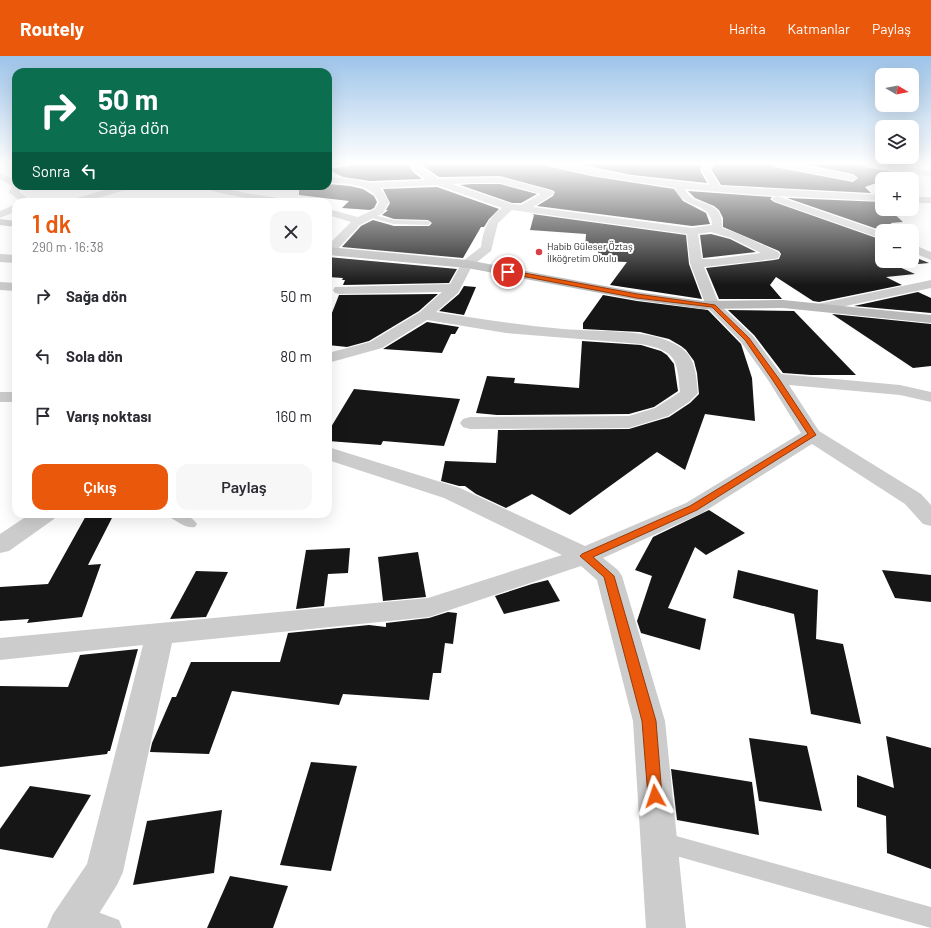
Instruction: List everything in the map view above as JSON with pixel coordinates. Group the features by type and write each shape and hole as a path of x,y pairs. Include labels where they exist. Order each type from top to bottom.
{"street":[{"path":"332,247 359,221 379,211 383,204"},
{"path":"503,204 510,206 692,231 714,229 736,236 774,255 714,263 696,263"},
{"path":"524,208 531,204"},
{"path":"699,204 711,209 717,217 717,228 714,229"},
{"path":"788,204 875,234"},
{"path":"332,357 376,345 425,315 454,288 467,264 487,248 488,235 492,220 510,206"},
{"path":"0,215 12,209"},
{"path":"332,213 359,221"},
{"path":"0,222 12,224"},
{"path":"692,231 696,263 713,306 747,339 776,379 812,435 913,499 931,519"},
{"path":"332,251 467,264 637,296 713,306 783,304 822,307 931,320"},
{"path":"919,251 931,256"},
{"path":"0,258 12,259"},
{"path":"822,307 931,284"},
{"path":"0,286 12,287"},
{"path":"340,290 454,288"},
{"path":"425,315 505,328 609,335 646,341 672,349 683,358 686,363 689,392 680,401 668,409 644,419 629,422 470,422"},
{"path":"776,379 900,390 931,397"},
{"path":"0,397 12,397"},
{"path":"0,649 429,607 585,556 694,508 812,435"},
{"path":"332,454 452,493 585,556 609,576 649,721 666,928"},
{"path":"0,545 40,518"},
{"path":"72,921 104,872 160,633"}],"lane":[{"path":"370,216 394,222 428,223"},
{"path":"180,518 191,524"},
{"path":"659,841 931,918"},
{"path":"72,921 111,928"}],"building":[{"path":"346,204 376,204 374,208 370,210 342,208"},
{"path":"390,204 484,204 499,209 489,219 484,227 481,227 463,258 342,247 361,226 373,220 394,226 429,226 432,223 428,220 394,219 382,215 388,210 386,210"},
{"path":"541,204 688,204 706,213 710,224 692,226 537,206"},
{"path":"709,204 779,204 875,238 875,268 902,268 915,274 886,277 902,285 819,302 813,301 776,277 770,285 782,299 719,299 706,268 774,260 779,259 781,254 779,251 723,227 723,218 719,210"},
{"path":"804,204 875,204 875,216 897,216 903,222 890,223 892,224 875,224 875,228"},
{"path":"532,214 686,235 689,264 702,299 610,285 627,262 599,261 598,250 585,249 586,234 530,230 534,215"},
{"path":"711,234 730,239 756,252 703,258 700,235"},
{"path":"332,257 457,269 449,283 343,285 345,280 342,280 343,278 332,277"},
{"path":"919,259 929,263 919,264"},
{"path":"464,286 476,287 464,315 439,311 459,294"},
{"path":"918,292 931,298 931,313 854,306"},
{"path":"438,294 419,311 369,341 347,347 332,345 332,313 339,295"},
{"path":"603,295 708,310 741,344 752,378 755,421 705,414 685,470 657,452 570,515 532,494 506,508 476,494 465,486 459,486 441,481 445,461 496,463 498,430 629,429 669,417 690,403 699,394 694,361 686,350 669,339 640,332 583,329 583,323"},
{"path":"728,310 794,311 856,375 811,375 783,373 754,335"},
{"path":"832,314 931,324 931,366 913,368"},
{"path":"427,322 459,327 455,334 451,334 442,353 383,349"},
{"path":"582,341 641,345 661,351 667,355 674,364 678,391 654,407 629,414 497,415 476,413 487,376 515,378 514,383 579,388"},
{"path":"354,389 460,399 444,446 383,441 381,445 332,441 332,425"},
{"path":"709,510 745,533 706,555 695,547 668,608 706,619 700,650 641,633 637,621 652,576 635,570 653,537"},
{"path":"85,518 112,518 88,565 101,564 82,617 27,623 29,619 0,621 0,587 48,584"},
{"path":"350,548 348,573 328,574 324,606 296,609 306,550"},
{"path":"418,552 426,597 383,601 378,557"},
{"path":"738,570 818,590 816,639 843,644 861,724 811,714 794,614 733,598"},
{"path":"882,570 931,575 931,602 895,598"},
{"path":"196,571 228,572 206,617 170,619"},
{"path":"548,580 560,601 504,614 495,596"},
{"path":"448,612 457,613 453,644 445,643 441,673 433,673 429,700 343,694 339,705 232,691 209,754 150,752 152,743 172,697 176,697 191,662 280,662 288,633 369,625 386,627 386,623 429,618"},
{"path":"138,649 110,751 108,751 107,754 0,767 0,686 68,687 80,655"},
{"path":"886,736 931,748 931,869 887,853 886,816 857,807 857,775 894,788"},
{"path":"749,738 807,746 822,811 759,801"},
{"path":"311,762 357,766 331,871 280,865"},
{"path":"671,769 752,782 759,835 677,820"},
{"path":"30,786 91,795 53,858 0,849 0,829"},
{"path":"222,810 214,873 133,885 147,821"},
{"path":"230,876 288,886 273,928 207,928"}],"place":[{"name":"Habib Güleser Öztaş İlköğretim Okulu","path":"539,252"}],"route":[{"path":"508,272 637,296 713,306 747,339 776,379 788,400 812,435 694,508 585,556 609,576 649,721 655,796"}]}
